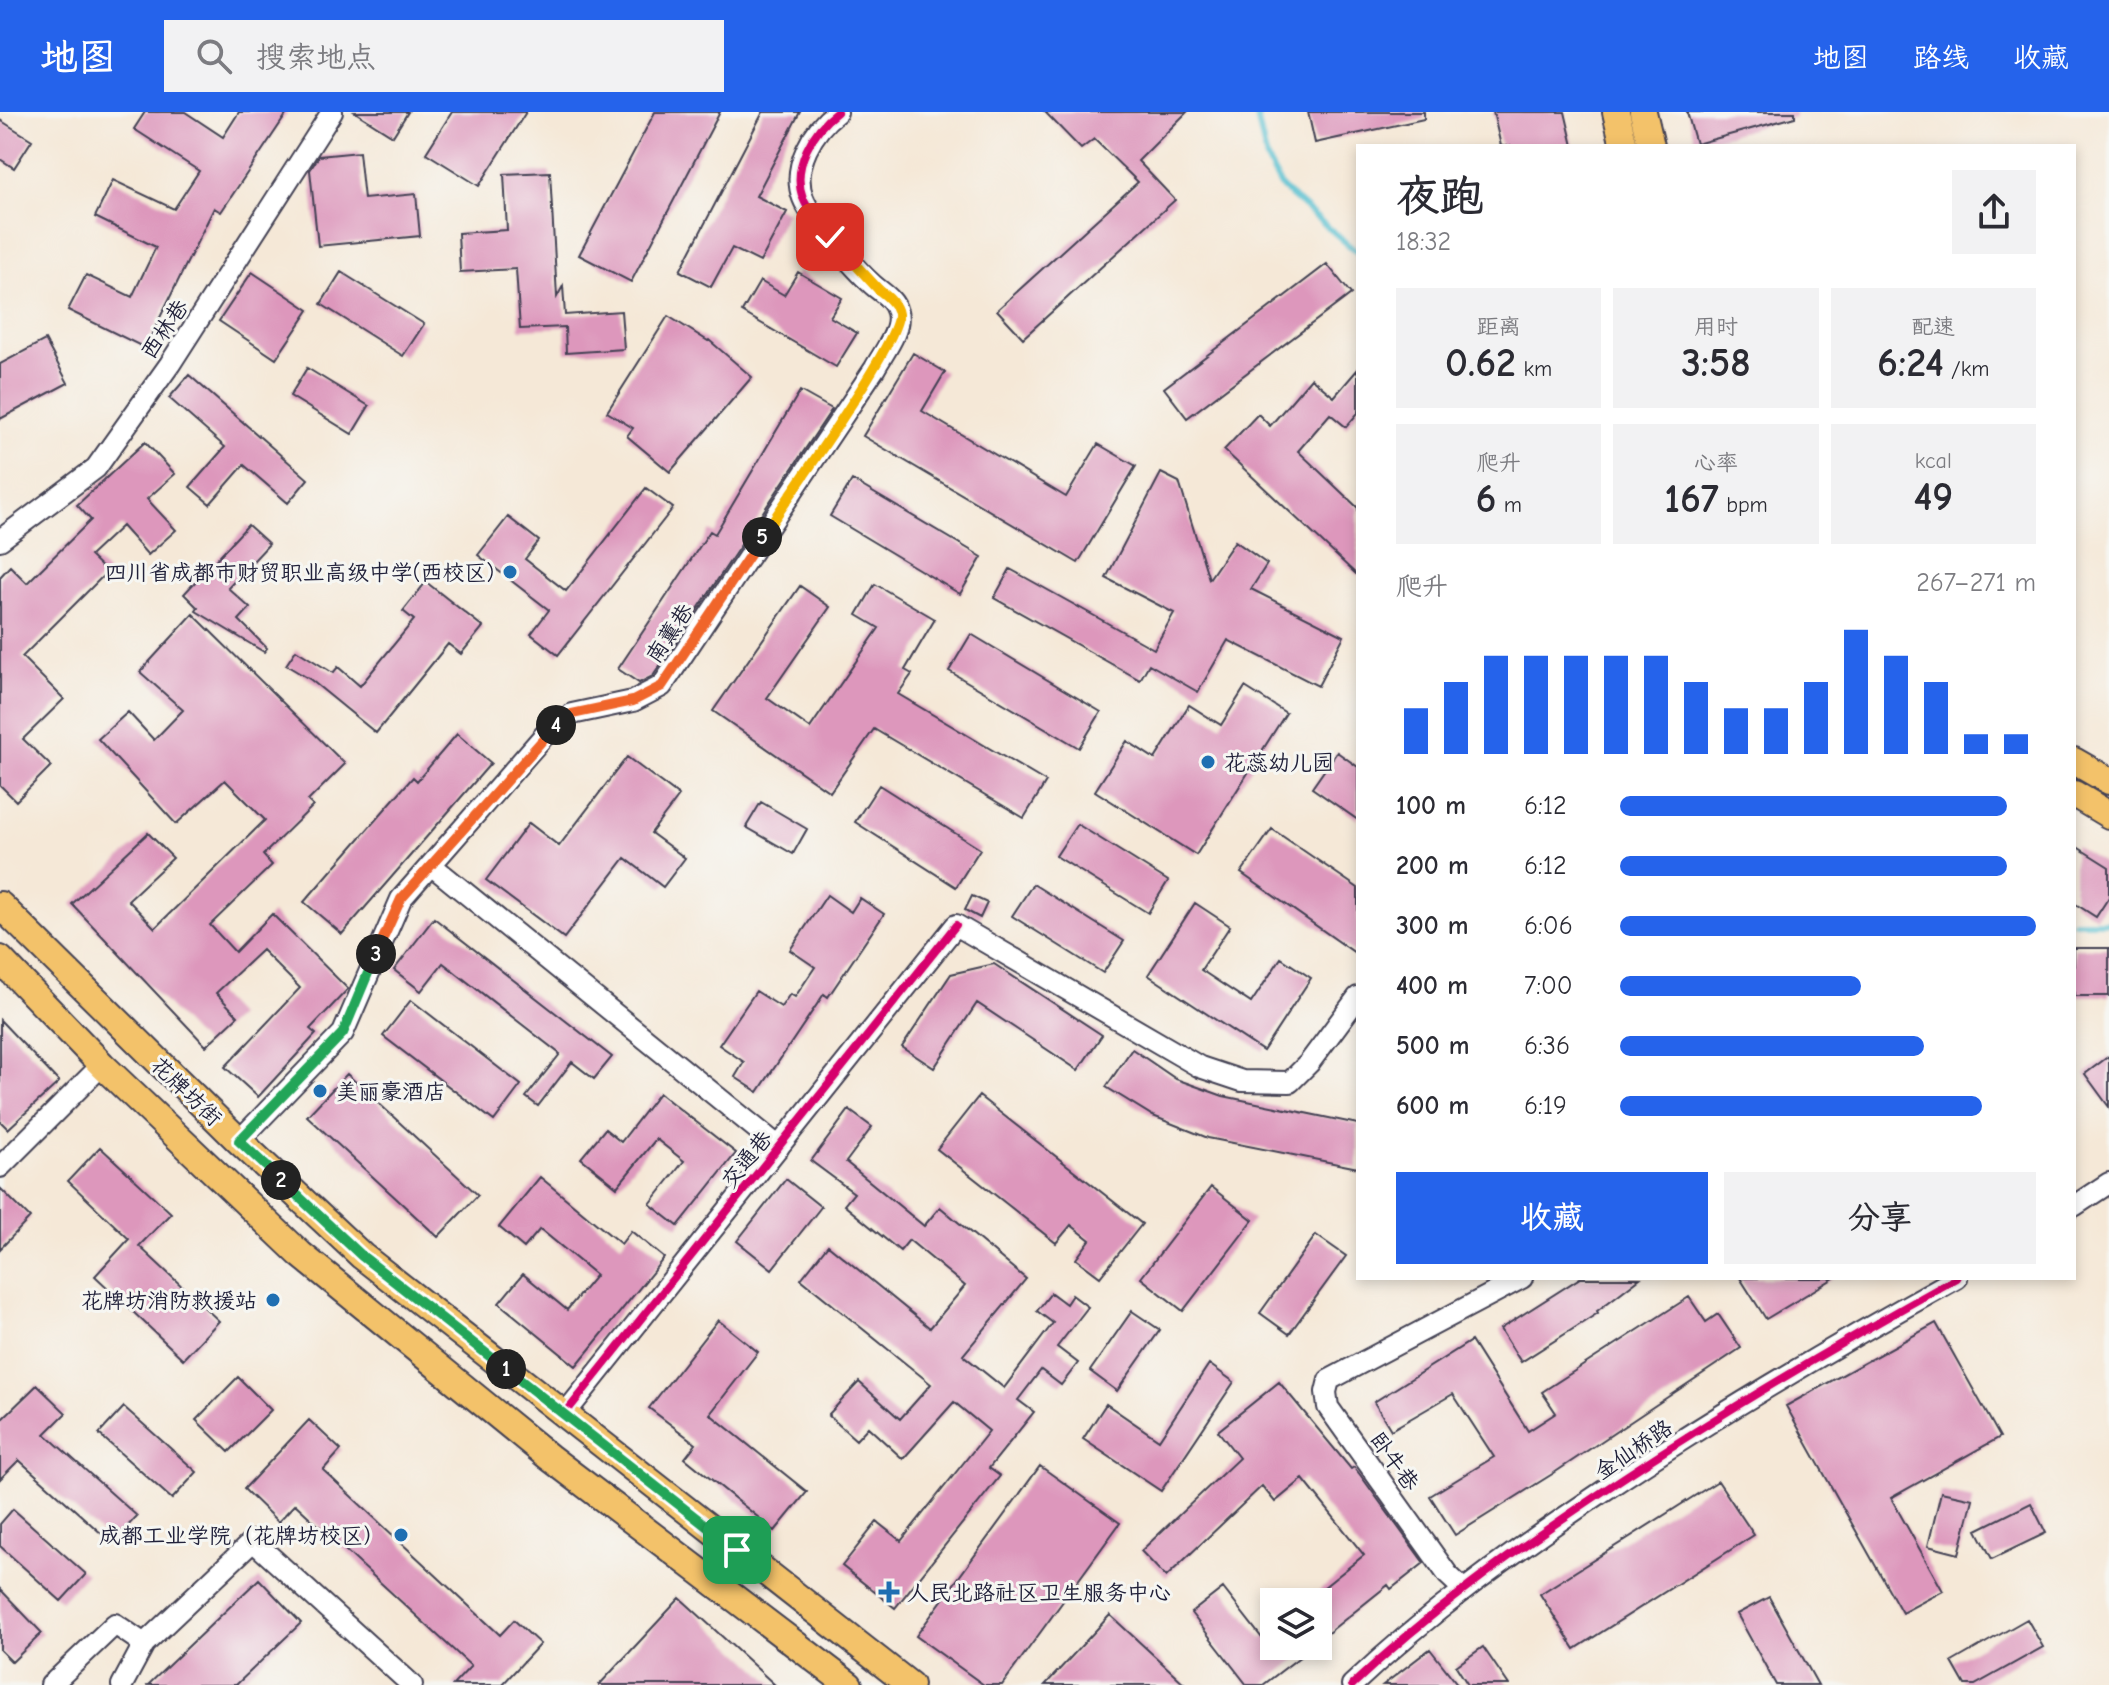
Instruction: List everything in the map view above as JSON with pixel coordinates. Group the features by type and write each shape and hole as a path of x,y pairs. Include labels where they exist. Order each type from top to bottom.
{"main road":[{"path":"1616,112 1624,144"},
{"path":"1643,112 1651,144"},
{"path":"2076,762 2109,781"},
{"path":"2076,795 2109,815"},
{"name":"花牌坊街","path":"0,905 239,1141 362,1256 910,1685"},
{"name":"花牌坊街","path":"0,959 102,1065 312,1264 549,1457 849,1685"}],"street":[{"name":"西林巷","path":"0,540 96,468 170,364 332,112"},
{"name":"南薰巷","path":"239,1141 343,1033 401,899 549,730 572,714 633,701 662,686 875,368 895,332 898,313 891,300 872,284 830,237 803,199 801,181 812,136 837,112"},
{"path":"431,865 779,1147"},
{"name":"交通巷","path":"564,1415 956,925 1200,1067 1242,1081 1290,1082 1309,1063 1356,1000"},
{"path":"0,1167 102,1065"},
{"path":"2076,1205 2109,1183"},
{"name":"卧牛巷","path":"1463,1589 1448,1575 1328,1407 1326,1392 1329,1380 1358,1363 1518,1280"},
{"name":"金仙桥路","path":"1352,1685 1463,1589 1530,1540 1694,1430 1808,1361 1953,1280"},
{"path":"122,1685 144,1644 253,1541 412,1685"},
{"path":"51,1685 115,1624 144,1644"}],"building":[{"path":"145,112 185,112 223,137 239,112 288,112 221,212 214,208 145,348 68,310 86,275 132,297 156,247 95,217 113,180 174,209 199,171 134,129"},
{"path":"355,112 408,112 393,136"},
{"path":"452,112 526,112 479,186 426,153"},
{"path":"655,112 720,112 631,282 579,255"},
{"path":"763,112 800,112 756,196 787,212 760,262 732,248 711,287 680,271"},
{"path":"1045,112 1187,112 1138,161 1175,200 1023,338 997,310 1138,182 1094,139 1081,149"},
{"path":"1308,112 1424,112 1424,119 1315,143"},
{"path":"1493,112 1565,112 1573,144 1501,144"},
{"path":"1687,112 1795,112 1795,117 1696,144"},
{"path":"0,120 32,140 14,168 0,159"},
{"path":"359,152 364,199 416,194 420,236 318,246 310,170 319,156"},
{"path":"550,172 557,297 563,286 565,315 621,311 624,349 566,353 565,327 520,329 516,269 460,272 458,233 507,230 504,174"},
{"path":"1327,264 1351,294 1187,418 1164,388"},
{"path":"252,272 309,310 276,359 219,321"},
{"path":"341,272 424,324 403,356 321,304"},
{"path":"798,272 842,298 830,317 857,333 836,367 742,312 760,281 784,295"},
{"path":"668,316 709,340 752,377 670,472 627,436 633,428 607,412"},
{"path":"45,340 68,383 0,419 0,364"},
{"path":"913,353 945,372 922,411 1066,497 1098,444 1136,466 1078,563 863,436"},
{"path":"307,368 369,406 352,434 290,396"},
{"path":"1356,371 1356,415 1346,427 1330,414 1298,451 1356,506 1356,574 1224,450 1258,414 1270,426 1311,378 1334,397"},
{"path":"189,375 308,479 288,503 244,465 210,504 190,487 225,447 169,398"},
{"path":"800,391 832,409 653,676 639,683 618,669 710,531 715,534"},
{"path":"145,442 175,474 147,499 176,530 148,555 122,526 90,556 107,572 22,657 64,699 23,739 51,766 16,801 0,785 0,577 10,566 27,583 91,520 77,505"},
{"path":"1161,473 1179,482 1209,579 1235,541 1267,564 1251,589 1344,636 1318,686 1228,640 1198,692 1149,664 1140,680 994,598 1010,569 1154,649 1174,613 1106,578"},
{"path":"852,480 982,557 960,594 830,516"},
{"path":"646,488 673,508 558,655 531,634 549,610 478,555 508,517 539,541 525,559 566,591"},
{"path":"248,525 269,544 228,588 250,608 239,620 267,648 264,652 196,611 198,608 184,594"},
{"path":"426,582 483,627 461,654 448,644 376,733 311,680 286,665 296,650 333,673 338,667 360,686 414,620 403,611"},
{"path":"875,584 935,619 905,670 912,674 898,694 1046,782 1024,818 874,729 830,792 713,711 800,586 830,607 767,698 810,728 879,628 857,615"},
{"path":"193,614 345,764 308,801 313,806 263,855 272,865 210,925 235,952 272,914 348,989 310,1029 316,1034 258,1097 225,1067 300,988 262,950 216,993 238,1016 206,1046 72,904 148,833 173,858 128,900 155,928 265,820 225,780 176,824 98,739 128,712 154,740 183,710 140,672"},
{"path":"971,634 1101,712 1079,748 949,671"},
{"path":"1245,687 1286,713 1196,855 1095,791 1127,741 1155,759 1189,705 1221,725"},
{"path":"457,734 491,763 342,934 304,902 413,777 417,781"},
{"path":"1337,752 1356,766 1356,819 1312,788"},
{"path":"627,757 679,796 651,833 685,858 663,887 625,858 564,938 486,880 529,823 559,846"},
{"path":"879,785 980,849 956,887 855,822"},
{"path":"761,802 807,829 793,854 746,827"},
{"path":"1077,824 1168,881 1148,913 1056,856"},
{"path":"1272,829 1356,887 1356,954 1241,873"},
{"path":"2076,846 2109,867 2109,897 2096,917 2076,904"},
{"path":"1033,884 1124,941 1103,973 1012,916"},
{"path":"827,895 851,912 860,898 884,914 828,997 824,994 758,1092 735,1077 744,1062 719,1045 756,991 781,1007 790,994 795,997 815,967 790,950"},
{"path":"972,896 987,903 980,918 965,910"},
{"path":"1195,903 1230,926 1201,970 1251,1003 1281,958 1311,978 1263,1051 1148,975"},
{"path":"434,918 612,1057 594,1079 572,1062 538,1106 526,1097 560,1054 443,963 421,991 394,970"},
{"path":"2076,948 2109,948 2109,996 2076,996"},
{"path":"994,964 1102,1035 1078,1070 977,1003 934,1068 902,1047 951,974"},
{"path":"411,1000 521,1085 494,1121 383,1036"},
{"path":"0,1020 59,1082 8,1129 0,1121"},
{"path":"1132,1049 1176,1079 1223,1096 1356,1124 1356,1168 1208,1138 1153,1116 1106,1087"},
{"path":"2109,1056 2109,1107 2085,1074"},
{"path":"347,1074 478,1195 438,1237 307,1116"},
{"path":"659,1093 736,1153 678,1226 650,1204 684,1161 656,1139 617,1187 581,1158 605,1129 621,1142"},
{"path":"979,1096 1142,1224 1100,1277 1076,1259 1090,1240 1071,1225 1056,1243 937,1149"},
{"path":"849,1110 872,1127 846,1162 924,1226 940,1207 1026,1279 963,1355 1004,1388 1053,1323 1037,1311 1051,1293 1066,1304 1072,1295 1088,1307 1057,1347 1078,1363 1061,1385 1041,1370 1018,1400 1034,1412 989,1468 1000,1476 895,1608 842,1566 877,1522 901,1541 989,1431 954,1402 903,1459 868,1427 856,1440 828,1415 859,1382 900,1419 931,1384 801,1279 828,1245 930,1328 965,1286 909,1240 900,1251 844,1205 854,1193 811,1161"},
{"path":"100,1147 171,1213 139,1246 219,1321 183,1359 95,1276 129,1239 68,1181"},
{"path":"540,1177 621,1244 631,1231 664,1258 576,1366 499,1303 523,1274 567,1310 596,1275 540,1229 524,1248 499,1227"},
{"path":"786,1179 821,1207 772,1269 737,1241"},
{"path":"1211,1187 1253,1220 1183,1311 1141,1278"},
{"path":"0,1188 30,1218 0,1249"},
{"path":"1316,1235 1346,1256 1289,1334 1260,1313"},
{"path":"1577,1280 1637,1280 1598,1313 1521,1362 1500,1329"},
{"path":"1741,1280 1831,1280 1766,1319"},
{"path":"1689,1297 1706,1322 1718,1314 1741,1348 1455,1535 1430,1496 1494,1457 1453,1394 1391,1430 1374,1402 1471,1341 1528,1431 1556,1413 1542,1392"},
{"path":"1132,1311 1160,1330 1117,1391 1090,1371"},
{"path":"718,1320 758,1352 710,1414 807,1492 775,1531 685,1458 696,1444 649,1408"},
{"path":"1936,1323 2000,1437 1891,1498 1943,1591 1902,1613 1786,1406"},
{"path":"1209,1364 1234,1382 1161,1491 1083,1439 1106,1404 1159,1440"},
{"path":"238,1377 271,1410 229,1452 196,1420"},
{"path":"1279,1382 1351,1469 1354,1467 1424,1563 1391,1589 1388,1585 1332,1630 1332,1588 1323,1588 1364,1555 1303,1479 1275,1502 1262,1486 1166,1577 1141,1551 1239,1458 1218,1431"},
{"path":"37,1385 66,1413 45,1434 137,1516 112,1543 19,1460 0,1479 0,1421"},
{"path":"124,1407 197,1472 172,1499 99,1434"},
{"path":"309,1420 341,1450 323,1470 500,1635 514,1620 540,1644 502,1685 453,1685 471,1666 295,1504 278,1522 244,1489"},
{"path":"1040,1466 1120,1523 1002,1685 984,1685 916,1636"},
{"path":"1718,1481 1754,1535 1575,1649 1540,1594"},
{"path":"1941,1492 1973,1499 1959,1554 1928,1546"},
{"path":"2031,1503 2046,1533 1992,1559 1977,1530"},
{"path":"13,1509 86,1574 61,1601 0,1546 0,1524"},
{"path":"259,1579 301,1623 236,1685 148,1685"},
{"path":"1223,1588 1260,1635 1260,1660 1296,1660 1263,1685 1247,1685 1191,1613"},
{"path":"0,1589 42,1633 12,1662 0,1650"},
{"path":"1769,1597 1818,1685 1776,1685 1737,1614"},
{"path":"680,1598 703,1619 775,1685 599,1685"},
{"path":"1110,1615 1186,1685 1045,1685"},
{"path":"2027,1619 2043,1647 1975,1685 1965,1685 1952,1662"},
{"path":"1483,1647 1509,1685 1468,1685 1456,1666"},
{"path":"1430,1649 1458,1685 1383,1685"}],"waterway":[{"path":"1256,112 1267,160 1282,188 1356,251"},
{"path":"2076,922 2109,922"}],"cycle path":[{"path":"239,1141 343,1033 401,899 549,730 572,714 633,701 662,686 887,348 898,319 893,303 856,268 824,231 803,198 800,186 806,150 820,129 837,112"},
{"path":"564,1415 956,925"},
{"path":"1352,1685 1411,1632 1473,1583 1602,1492 1777,1381 1953,1280"}],"place":[{"name":"四川省成都市财贸职业高级中学(西校区)","path":"510,572"},
{"name":"花蕊幼儿园","path":"1208,762"},
{"name":"美丽豪酒店","path":"320,1091"},
{"name":"花牌坊消防救援站","path":"273,1300"},
{"name":"成都工业学院（花牌坊校区）","path":"401,1535"},
{"name":"人民北路社区卫生服务中心","path":"889,1592"}],"route":[{"path":"737,1550 362,1256 239,1141 343,1033 401,899 549,730 572,714 633,701 662,686 875,368 895,332 898,313 891,300 872,284 830,237"}]}
